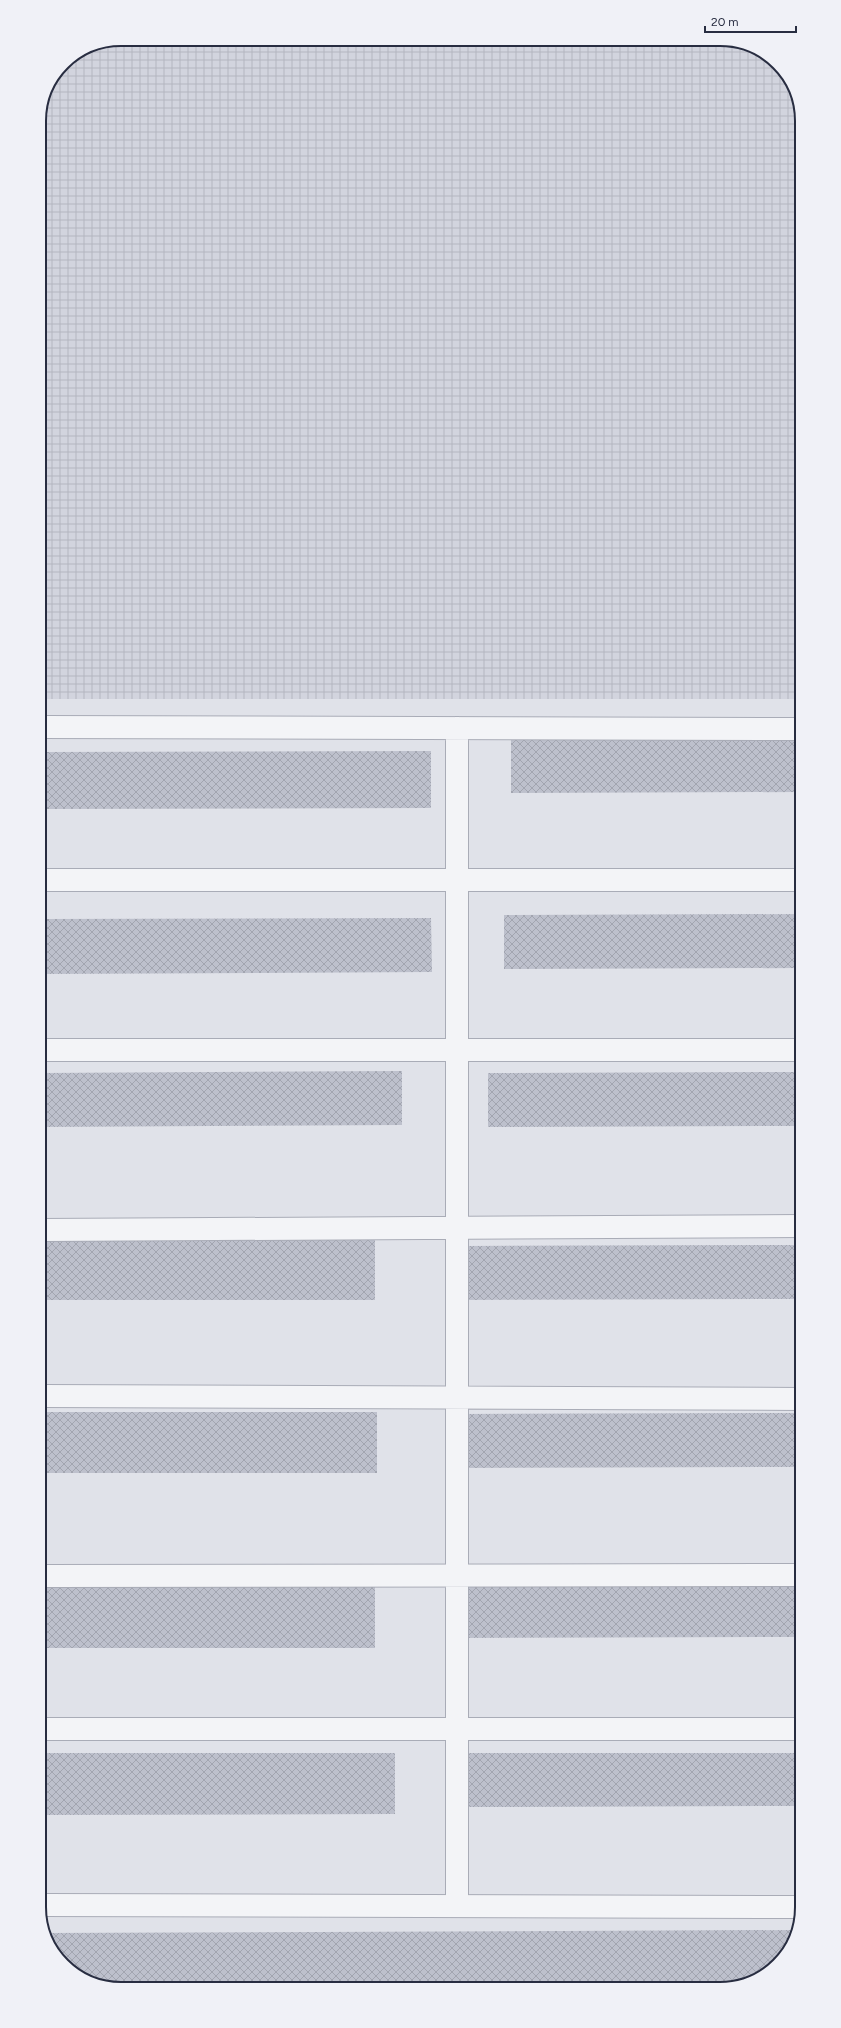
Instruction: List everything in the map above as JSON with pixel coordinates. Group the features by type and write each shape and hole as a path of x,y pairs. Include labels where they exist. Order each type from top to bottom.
{"street":[{"path":"46,727 795,729"},
{"path":"457,728 457,1905"},
{"path":"46,880 795,880"},
{"path":"46,1050 795,1050"},
{"path":"46,1230 795,1226"},
{"path":"46,1396 795,1399"},
{"path":"46,1576 795,1575"},
{"path":"46,1729 795,1729"},
{"path":"46,1906 457,1905 795,1907"}],"shaded area":[{"path":"116,46 725,46 735,47 749,52 766,61 780,75 785,83 791,97 795,121 795,699 46,699 46,116 50,97 61,75 83,56 106,47"}],"building":[{"path":"795,738 795,792 511,793 511,739"},
{"path":"431,751 431,808 46,809 46,752"},
{"path":"795,914 795,968 504,969 504,915"},
{"path":"431,918 432,972 46,974 46,919"},
{"path":"402,1071 402,1125 46,1127 46,1073"},
{"path":"795,1072 795,1126 488,1127 488,1073"},
{"path":"46,1239 375,1239 375,1300 46,1300"},
{"path":"795,1245 795,1299 464,1300 464,1246"},
{"path":"46,1412 377,1412 377,1473 46,1473"},
{"path":"795,1413 795,1467 462,1468 462,1414"},
{"path":"795,1583 795,1637 461,1638 461,1584"},
{"path":"46,1587 375,1587 375,1648 46,1648"},
{"path":"46,1753 395,1753 395,1814 46,1815"},
{"path":"469,1753 795,1753 795,1806 469,1807"},
{"path":"791,1930 780,1953 766,1967 744,1978 725,1982 116,1982 97,1978 75,1967 59,1949 51,1933"}]}
